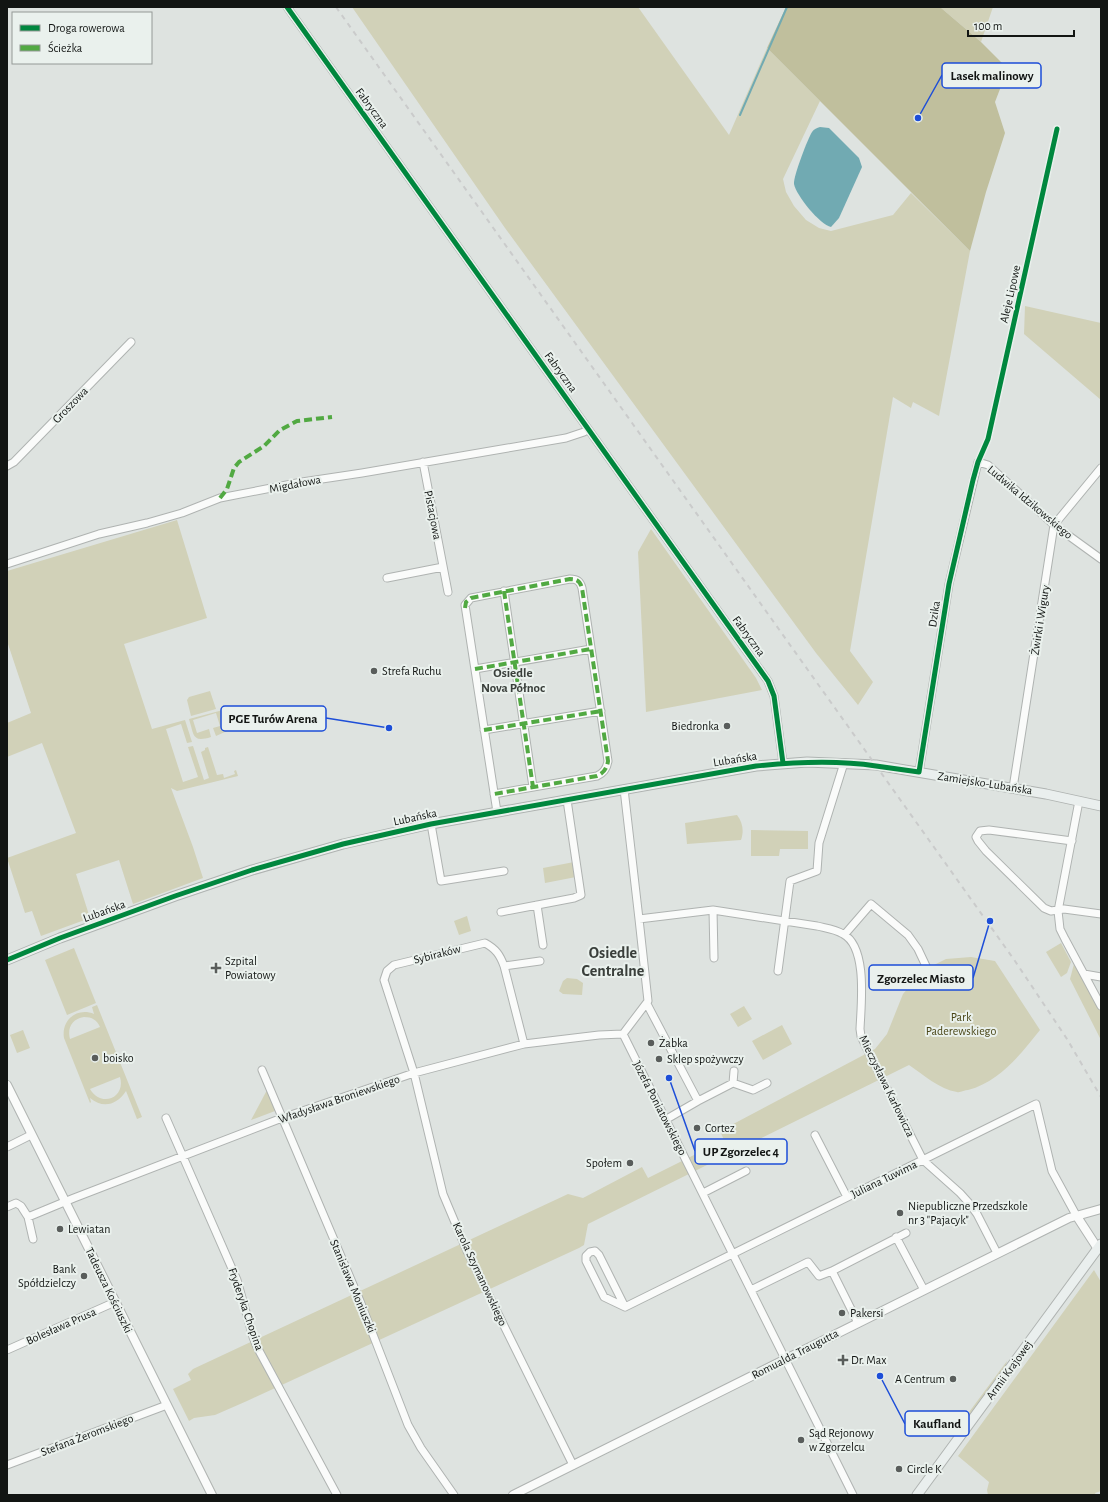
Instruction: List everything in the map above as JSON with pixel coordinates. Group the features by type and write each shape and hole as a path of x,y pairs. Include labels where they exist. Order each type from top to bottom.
{"main road":[{"name":"Lubańska","path":"7,960 102,923 252,870 343,844 431,824 738,768 783,763 844,763"},
{"name":"Zamiejsko-Lubańska","path":"844,763 876,765 919,772 1014,788 1101,806"},
{"name":"Armii Krajowej","path":"917,1495 1099,1247"}],"street":[{"name":"Fabryczna","path":"288,7 768,681 774,696 783,763"},
{"name":"Aleje Lipowe","path":"978,462 988,439 1058,129"},
{"name":"Groszowa","path":"7,466 14,462 131,342"},
{"name":"Migdałowa","path":"7,564 100,534 182,513 220,498 302,482 566,438 584,432 588,428"},
{"name":"Pistacjowa","path":"423,462 448,592"},
{"name":"Ludwika Idzikowskiego","path":"978,462 988,465 1054,525 1101,559"},
{"name":"Dzika","path":"919,772 949,584 978,462"},
{"path":"1054,525 1101,468"},
{"name":"Żwirki i Wigury","path":"1014,788 1054,525"},
{"path":"387,578 443,567"},
{"path":"494,794 597,776 604,771 608,761 582,588 580,582 577,580 570,579 504,591 471,598 466,602 465,608 475,668 484,730 494,794 497,812"},
{"path":"504,591 533,787"},
{"path":"475,668 591,649"},
{"path":"484,730 600,711"},
{"path":"778,971 790,881 817,871 819,843 844,763"},
{"path":"624,789 640,920 647,1004 698,1101"},
{"path":"501,912 574,898 581,895 567,800"},
{"path":"1079,801 1058,910 1060,929 1101,1006"},
{"path":"431,824 441,881 504,870"},
{"path":"1072,841 989,830 980,831 976,837 978,842 986,851 1044,908 1051,911 1064,908 1101,914"},
{"path":"640,920 713,910 830,929 844,934 871,904 908,935 918,949 926,966"},
{"path":"537,905 543,945"},
{"path":"713,910 714,958"},
{"name":"Mieczysława Karłowicza","path":"844,934 854,945 860,960 861,1036 923,1160 960,1193 977,1214 997,1253"},
{"name":"Sybiraków","path":"414,1073 384,980 388,971 394,965 484,943 496,950 504,966 524,1044"},
{"path":"504,966 540,961"},
{"path":"1084,974 1101,977"},
{"path":"624,1034 647,1004"},
{"name":"Władysława Broniewskiego","path":"28,1217 65,1201 282,1118 414,1073 524,1044 599,1035 624,1034"},
{"name":"Józefa Poniatowskiego","path":"624,1034 665,1120 734,1254 853,1495"},
{"name":"Stanisława Moniuszki","path":"262,1070 360,1301 408,1425 421,1448 454,1495"},
{"path":"733,1083 734,1071"},
{"name":"Karola Szymanowskiego","path":"414,1073 443,1194 468,1253 573,1465"},
{"path":"665,1120 733,1083 753,1090 767,1083"},
{"name":"Tadeusza Kościuszki","path":"7,1085 212,1495"},
{"name":"Juliana Tuwima","path":"625,1307 1036,1104 1052,1171 1076,1215"},
{"name":"Fryderyka Chopina","path":"166,1118 182,1157 238,1280 257,1347 337,1495"},
{"path":"7,1147 31,1135"},
{"path":"816,1135 847,1197"},
{"path":"703,1193 746,1171"},
{"path":"7,1207 16,1203 21,1206 28,1217 33,1239"},
{"name":"Romualda Traugutta","path":"513,1495 997,1253 1076,1215 1101,1209"},
{"path":"1076,1215 1099,1247"},
{"path":"751,1290 808,1262 819,1276 832,1271 906,1233"},
{"path":"896,1237 924,1290"},
{"path":"595,1251 599,1255 625,1307 604,1297 586,1262 586,1256 590,1252 595,1251"},
{"path":"832,1271 858,1323"},
{"name":"Bolesława Prusa","path":"7,1350 115,1302"},
{"name":"Stefana Żeromskiego","path":"7,1465 167,1405"}],"green space":[{"path":"352,7 638,7 729,135 767,48 820,101 783,179 786,192 794,206 806,220 819,228 831,231 893,215 911,193 970,251 939,416 913,402 911,408 893,397 850,651 873,682 858,705 816,653 505,228"},
{"path":"786,7 940,7 981,42 1003,64 1005,76 995,102 1005,133 986,192 970,251 767,48"},
{"path":"940,7 993,7 981,42"},
{"path":"1025,306 1101,323 1101,400 1024,334"},
{"path":"177,520 207,618 124,644 152,729 185,720 192,742 187,743 181,724 166,729 183,782 198,777 188,747 193,746 204,780 209,778 201,752 208,747 217,775 223,774 224,778 235,774 234,771 236,770 238,776 177,791 171,788 203,878 133,904 119,860 76,874 90,918 41,936 32,911 25,913 7,858 76,833 42,743 7,757 7,723 31,713 7,641 7,571"},
{"path":"651,529 756,678 762,690 646,712 638,552"},
{"path":"210,691 216,709 191,716 187,700 189,697"},
{"path":"223,710 229,726 227,731 216,736 213,728 220,726 216,713 193,720 197,733 209,729 211,737 200,739 195,736 189,719"},
{"path":"737,815 741,821 742,827 741,840 687,844 685,823"},
{"path":"751,830 808,831 808,849 780,849 779,856 751,856"},
{"path":"574,862 576,877 545,883 543,868"},
{"path":"467,916 471,931 459,935 454,921"},
{"path":"1061,943 1071,962 1067,973 1061,977 1046,952"},
{"path":"74,948 96,1003 67,1015 45,960"},
{"name":"Park Paderewskiego","path":"971,957 995,961 1040,1030 1017,1058 1000,1074 990,1080 968,1090 957,1092 938,1085 909,1065 588,1224 584,1245 579,1248 247,1401 215,1415 194,1418 189,1421 173,1389 191,1380 188,1374 193,1369 568,1194 583,1198 642,1167 648,1178 724,1140 720,1131 875,1049 887,1034 903,994 924,970 946,959"},
{"path":"1074,964 1101,1012 1101,1040 1070,979"},
{"path":"567,978 577,979 583,983 582,995 563,994 559,991 563,981"},
{"path":"97,1005 142,1117 137,1119 126,1091 118,1100 110,1104 100,1104 90,1098 90,1103 64,1038 64,1032 68,1021 76,1014 88,1012 94,1014 92,1007","holes":["84,1017 94,1019 100,1027 70,1039 69,1031 71,1025 76,1020","120,1077 121,1084 119,1090 116,1095 111,1098 100,1098 90,1089"]},
{"path":"744,1006 752,1019 738,1027 730,1014"},
{"path":"782,1025 792,1044 763,1060 752,1041"},
{"path":"23,1030 30,1048 17,1053 10,1035"},
{"path":"267,1090 275,1111 251,1120"},
{"path":"1094,1270 1101,1282 1101,1491 1095,1493 1096,1495 988,1495 987,1490 989,1482 958,1456"},
{"path":"1007,1361 1006,1365 960,1428 958,1427"}],"water":[{"path":"820,127 829,128 859,158 862,167 839,218 831,227 821,221 809,209 799,195 794,184 804,149 812,132"}],"waterway":[{"path":"740,115 787,7"}],"railway":[{"path":"336,7 1015,961 1067,1039 1101,1097"}],"marked path":[{"path":"220,498 227,489 234,468 239,462 264,446 280,430 297,421 332,417"},
{"path":"465,608 466,602 471,598 570,579 575,579 578,581 582,588 608,761 606,768 597,776 494,794"},
{"path":"504,591 533,787"},
{"path":"475,669 591,649"},
{"path":"484,730 601,711"}],"cycle path":[{"path":"287,7 768,681 774,696 783,763"},
{"path":"7,960 60,938 252,870 343,844 431,824 756,766 786,763 831,762 861,764 919,772 949,584 973,480 978,462 988,439 1057,129"}],"place":[{"name":"Lasek malinowy","path":"918,118"},
{"name":"Strefa Ruchu","path":"374,671"},
{"name":"Biedronka","path":"727,726"},
{"name":"PGE Turów Arena","path":"389,728"},
{"name":"Zgorzelec Miasto","path":"990,921"},
{"name":"Szpital Powiatowy","path":"216,968"},
{"name":"Żabka","path":"651,1043"},
{"name":"boisko","path":"95,1058"},
{"name":"Sklep spożywczy","path":"659,1059"},
{"name":"UP Zgorzelec 4","path":"669,1078"},
{"name":"Cortez","path":"697,1128"},
{"name":"Społem","path":"630,1163"},
{"name":"Niepubliczne Przedszkole nr 3 \"Pajacyk\"","path":"900,1213"},
{"name":"Lewiatan","path":"60,1229"},
{"name":"Bank Spółdzielczy","path":"84,1276"},
{"name":"Pakersi","path":"842,1313"},
{"name":"Dr. Max","path":"843,1360"},
{"name":"Kaufland","path":"880,1376"},
{"name":"A Centrum","path":"953,1379"},
{"name":"Sąd Rejonowy w Zgorzelcu","path":"801,1440"},
{"name":"Circle K","path":"899,1469"}],"district":[{"name":"Osiedle Nova Północ","path":"513,680"},
{"name":"Osiedle Centralne","path":"613,962"}]}
